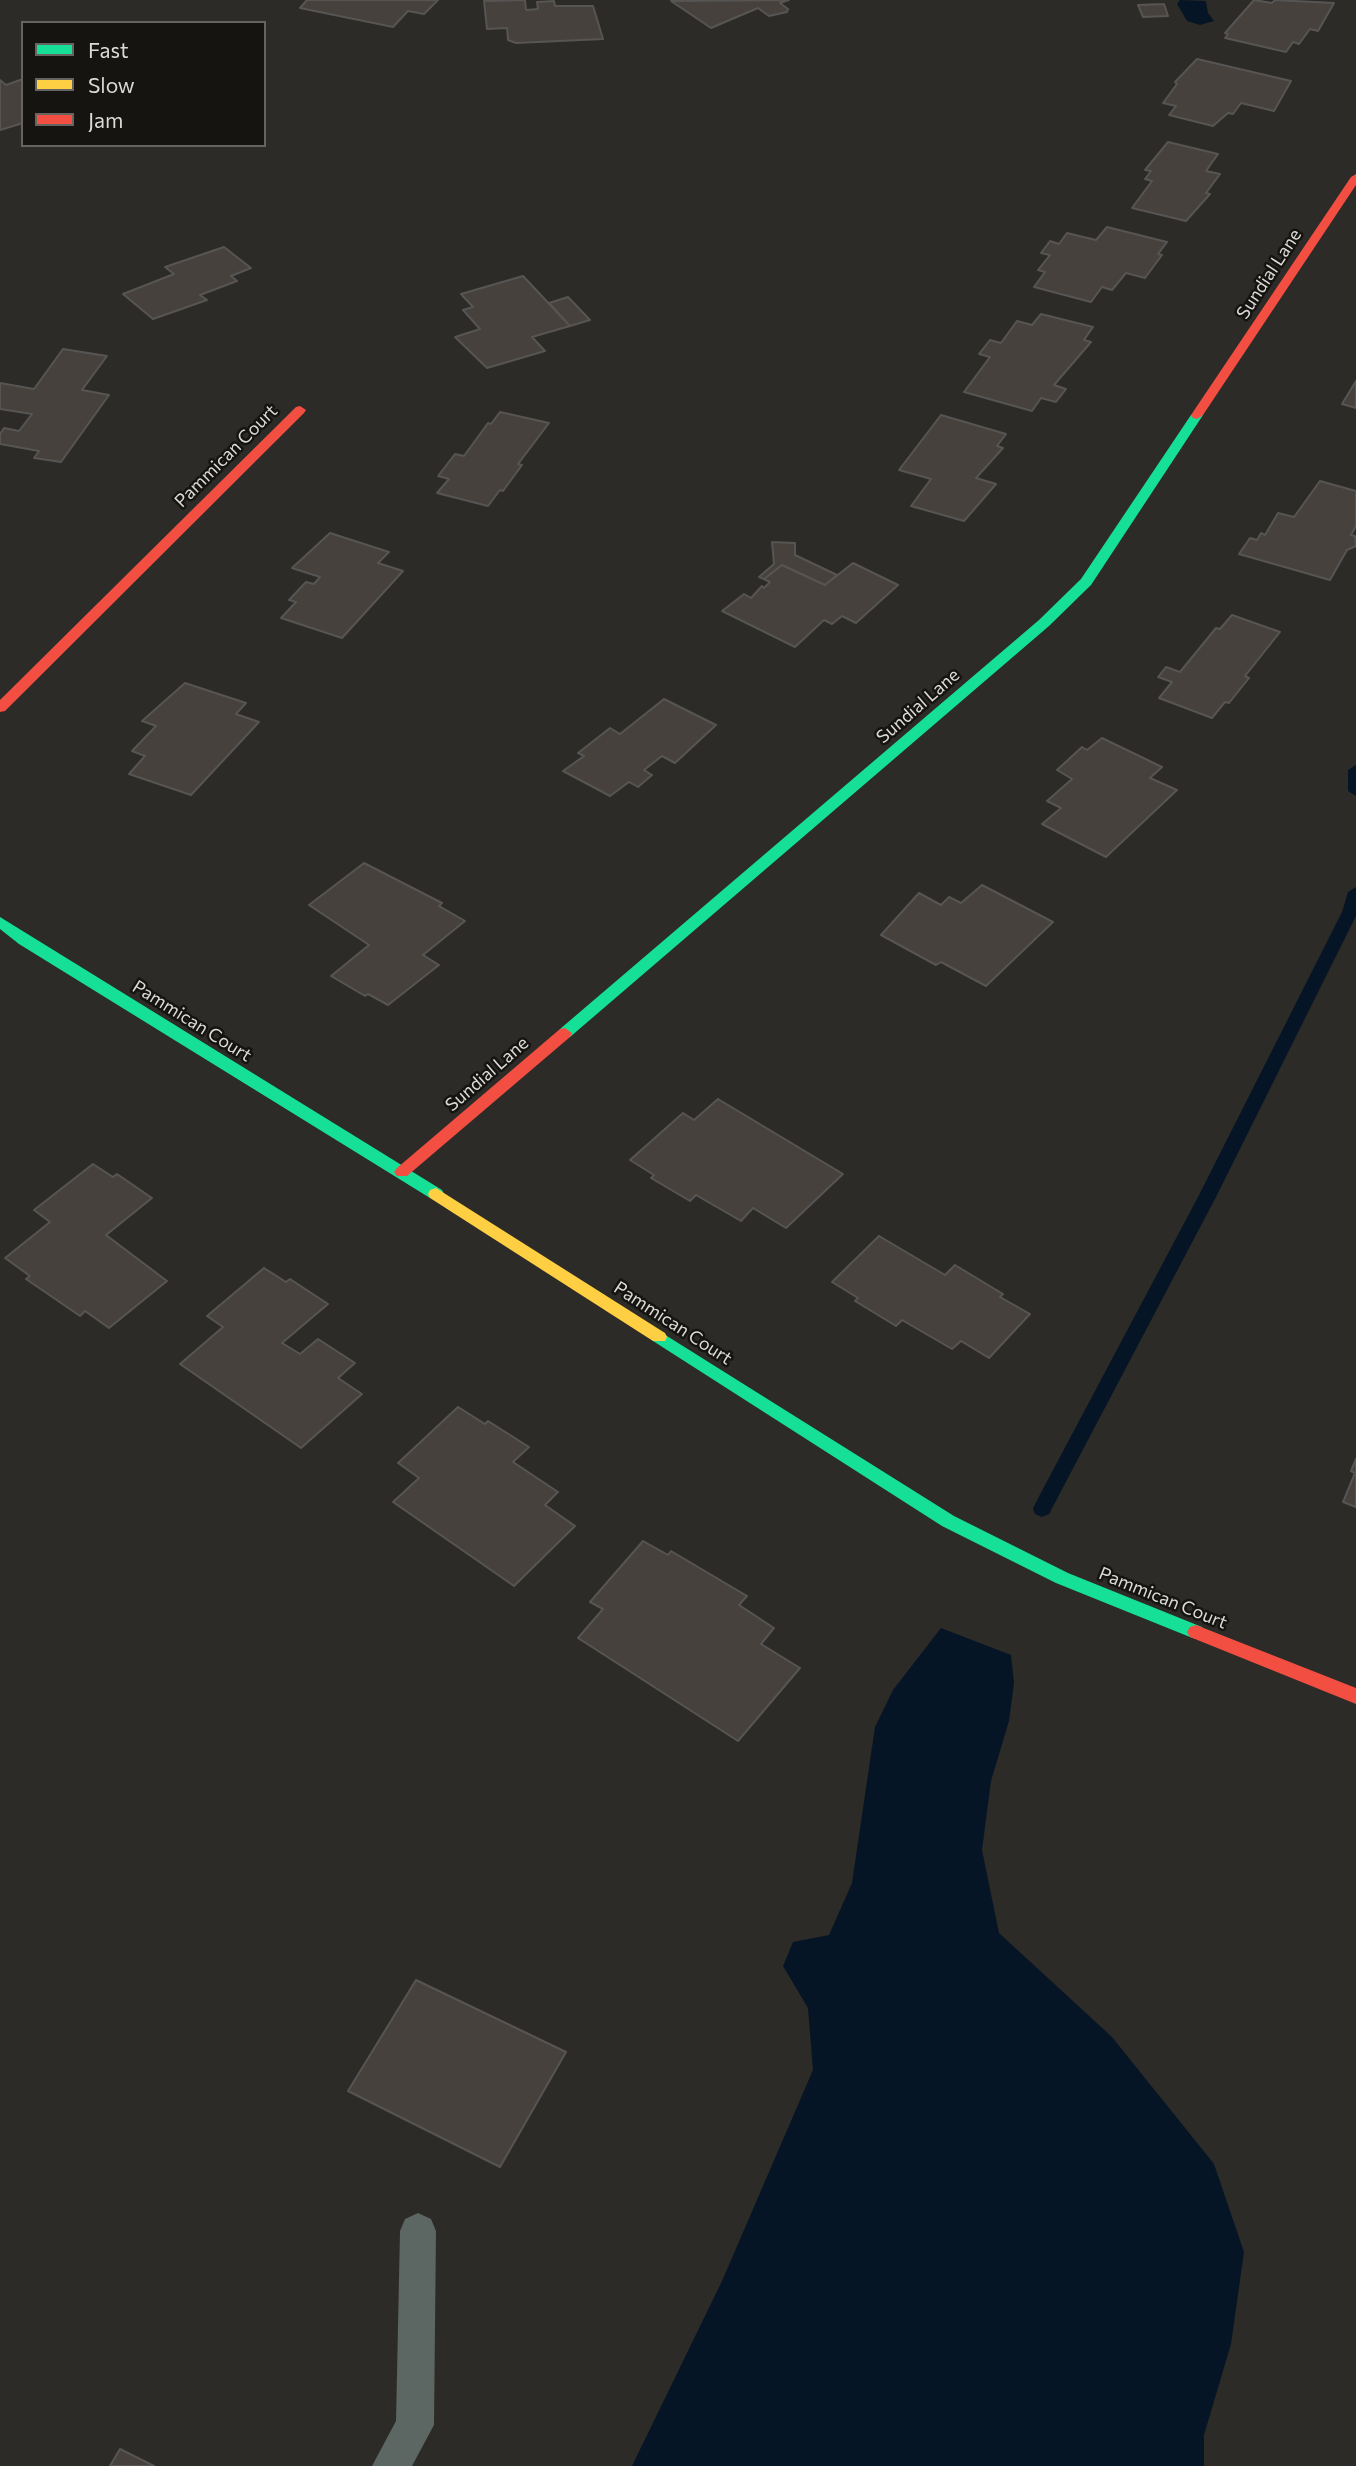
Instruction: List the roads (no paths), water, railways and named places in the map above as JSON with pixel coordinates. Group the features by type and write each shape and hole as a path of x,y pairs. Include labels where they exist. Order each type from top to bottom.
{"street":[{"name":"Sundial Lane","path":"402,1172 1033,632 1086,582 1356,177"},
{"name":"Pammican Court","path":"0,708 300,410"},
{"name":"Pammican Court","path":"0,922 35,948 402,1172 948,1521 1062,1578 1356,1696"}],"lane":[{"path":"391,2466 415,2425 418,2231"}],"water":[{"path":"1180,0 1206,1 1208,13 1214,21 1200,25 1187,21 1177,4"},
{"path":"941,1628 1011,1655 1014,1683 1009,1721 991,1781 982,1850 999,1933 1112,2037 1214,2164 1244,2252 1231,2344 1204,2435 1204,2466 632,2466 722,2281 813,2070 808,2008 783,1966 793,1942 829,1935 852,1883 875,1727 893,1690"}],"waterway":[{"path":"1356,770 1356,791"},
{"path":"1042,1509 1207,1197 1350,912 1356,892"}]}
